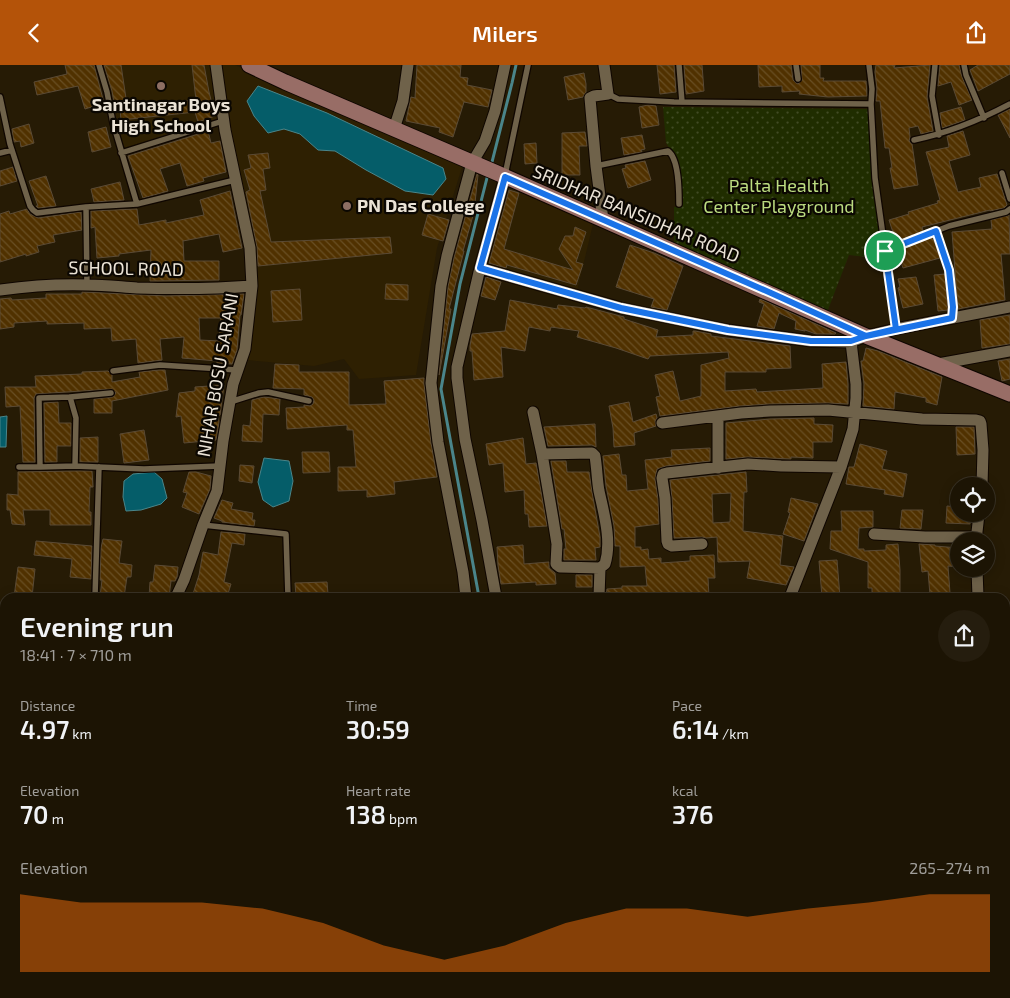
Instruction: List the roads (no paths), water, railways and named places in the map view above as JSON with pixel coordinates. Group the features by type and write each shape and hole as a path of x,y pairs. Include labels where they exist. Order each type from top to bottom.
{"street":[{"name":"NIHAR BOSU SARANI","path":"178,593 217,491 233,384 245,349 252,286 250,248 223,121 216,65"},
{"name":"SRIDHAR BANSIDHAR ROAD","path":"249,65 866,336 1010,394"},
{"path":"394,129 403,101 408,65"},
{"path":"495,593 465,439 457,378 480,268 490,171 485,141 495,111 505,65"},
{"path":"603,220 590,98 608,94 604,65"},
{"path":"466,593 438,442 431,383 447,256 490,171"},
{"path":"480,268 644,314 728,330 811,341 851,341 896,329 1010,307"},
{"name":"SCHOOL ROAD","path":"0,290 28,286 88,285 184,288 252,286"},
{"path":"792,593 841,467 852,429 856,384 851,341"},
{"path":"938,364 1010,351"},
{"path":"662,423 770,411 828,410 922,419 976,420 980,421 983,450 982,477"},
{"path":"532,412 542,454 557,544 556,564 560,567 600,568 605,564 607,557 606,528 599,490 596,456 592,453 542,454"},
{"path":"718,416 718,468"},
{"path":"702,544 668,545 663,474 748,465 841,467"},
{"path":"874,534 950,538"},
{"path":"599,593 600,568"},
{"path":"977,577 978,593"}],"lane":[{"path":"99,65 107,92 112,123 137,204"},
{"path":"490,171 528,65"},
{"path":"679,65 682,102"},
{"path":"796,65 798,79"},
{"path":"869,65 872,89 875,178 896,329"},
{"path":"935,65 932,96 939,135"},
{"path":"964,65 966,75 984,118"},
{"path":"608,94 618,99 682,102 872,104"},
{"path":"0,97 12,150 30,206 37,213 86,207 137,204 235,180"},
{"path":"914,140 939,135 984,118 1010,104"},
{"path":"121,153 223,121"},
{"path":"0,153 12,150"},
{"path":"596,166 668,151 673,155 677,171 679,203"},
{"path":"1002,173 1010,199"},
{"path":"86,207 88,285"},
{"path":"885,251 949,226 1006,212 1010,209"},
{"path":"936,231 949,270 953,307 952,318"},
{"path":"113,371 160,365 237,370"},
{"path":"230,402 268,392 309,401"},
{"path":"40,467 39,398 111,393"},
{"path":"70,397 76,417 74,466"},
{"path":"19,467 74,466 144,469 220,466"},
{"path":"95,593 99,467"},
{"path":"203,525 286,534 288,593"}],"water":[{"path":"258,86 327,113 443,168 446,179 433,195 405,191 335,151 318,150 300,134 284,129 268,133 254,116 247,101"},
{"path":"7,416 6,447 0,447 0,417"},
{"path":"264,458 289,461 293,481 289,501 273,507 263,500 258,482"},
{"path":"154,472 162,479 167,498 161,504 141,510 126,511 123,497 124,481 133,474"}],"waterway":[{"path":"491,166 516,65"},
{"path":"478,593 441,389 460,284 488,174"}],"place":[{"name":"Santinagar Boys High School","path":"161,86"},
{"name":"PN Das College","path":"347,206"}],"park label":[{"name":"Palta Health Center Playground","path":"779,196"}]}
